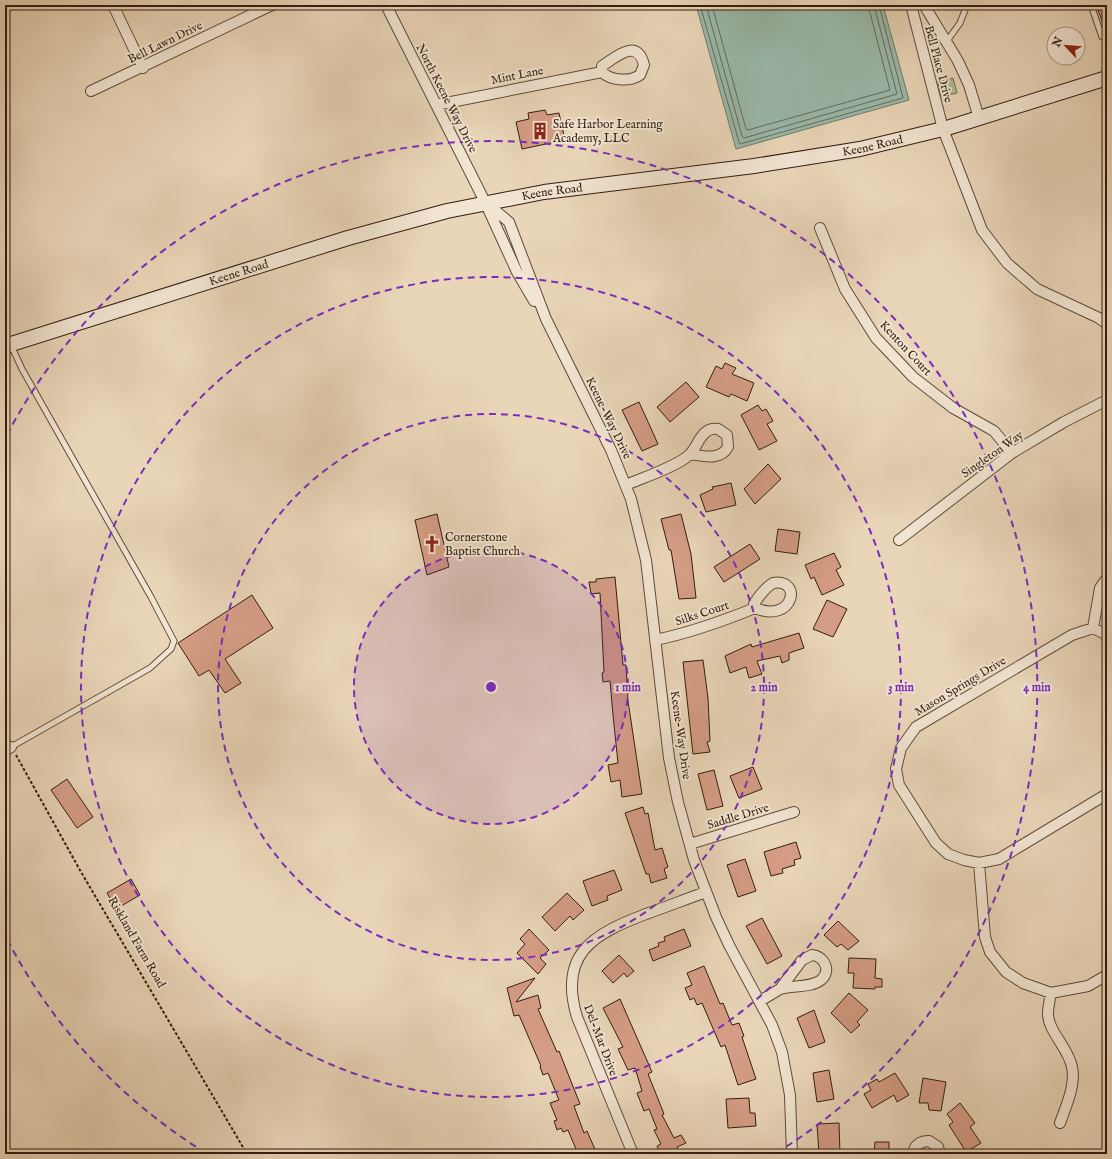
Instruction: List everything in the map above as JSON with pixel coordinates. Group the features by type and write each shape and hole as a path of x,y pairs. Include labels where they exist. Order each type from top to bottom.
{"main road":[{"name":"Keene Road","path":"8,345 348,238 485,202 574,188 794,160 886,144 943,129 1107,78"}],"street":[{"path":"113,5 143,68"},
{"name":"North Keene Way Drive","path":"386,5 485,202"},
{"name":"Bell Place Drive","path":"911,5 943,129 982,230 1007,263 1037,290 1099,318 1107,324"},
{"name":"Bell Place Drive","path":"924,5 947,40 969,85 979,118"},
{"name":"Bell Lawn Drive","path":"91,91 143,68 267,6"},
{"name":"Mint Lane","path":"436,105 602,72"},
{"name":"Keene-Way Drive","path":"485,202 517,272 546,319 609,445 636,512 646,560 672,773 690,844 706,892 729,945 760,1001 777,1038 785,1066 790,1102 792,1154"},
{"name":"Keene-Way Drive","path":"485,202 509,222 546,319"},
{"name":"Kenton Court","path":"820,228 845,289 876,338 913,377 953,408 994,431 1012,453"},
{"name":"Singleton Way","path":"899,540 1012,453 1064,422 1107,400"},
{"path":"626,485 678,462 690,454"},
{"path":"1107,578 1100,588 1093,628 1105,634 1107,638"},
{"name":"Silks Court","path":"656,640 700,628 755,608"},
{"name":"Mason Springs Drive","path":"1093,628 1072,634 916,727 901,748 896,769 899,785 936,843 948,854 964,860 979,863 999,858 1107,794"},
{"name":"Saddle Drive","path":"690,844 794,812"},
{"path":"979,863 985,937 990,952 1006,972 1023,983 1051,992 1088,986 1107,975"},
{"name":"Del-Mar Drive","path":"633,1154 577,1017 571,994 574,971 584,950 591,942 610,929 706,892"},
{"path":"760,1001 780,989"},
{"path":"1051,992 1048,1015 1053,1028 1067,1052 1072,1068 1071,1091 1060,1123"},
{"path":"913,1154 919,1143 929,1141 938,1147 940,1154"}],"lane":[{"path":"947,40 960,23 967,5"},
{"path":"1091,5 1102,37 1107,37"},
{"path":"8,345 174,641 171,649 150,668 8,749"}],"path":[{"name":"Riskland Farm Road","path":"8,749 247,1154"}],"shaded area":[{"path":"953,78 957,93 941,97 938,82"}],"water":[{"path":"696,5 883,5 909,100 736,149"}],"building":[{"path":"1096,5 1107,5 1107,31 1106,31"},
{"name":"Safe Harbor Learning Academy, LLC","path":"545,110 547,115 559,113 565,140 522,149 516,122 529,119 528,113"},
{"path":"725,363 736,368 732,374 754,383 747,401 731,394 729,397 706,387 716,366 722,369"},
{"path":"686,382 699,397 670,422 657,407"},
{"path":"639,402 658,444 642,451 622,410"},
{"path":"758,405 762,411 766,409 773,421 767,424 777,441 759,450 741,415"},
{"path":"768,464 781,479 755,504 744,489"},
{"path":"731,483 736,505 706,512 700,495 713,489 712,487"},
{"name":"Cornerstone Baptist Church","path":"437,514 449,567 427,575 415,520"},
{"path":"681,514 691,554 696,598 679,599 671,550 669,550 661,519"},
{"path":"778,529 800,532 797,554 775,551"},
{"path":"750,544 760,559 724,582 714,567"},
{"path":"834,553 841,567 836,570 844,585 822,595 814,577 811,579 805,565"},
{"path":"615,577 623,665 626,665 628,701 642,794 622,797 620,780 611,782 608,765 618,763 610,681 603,682 602,673 604,672 600,593 591,594 589,582 596,582 596,579"},
{"path":"252,595 273,628 225,659 241,683 225,693 209,670 199,676 178,643"},
{"path":"827,600 847,609 833,637 813,629"},
{"path":"799,633 804,648 789,653 789,660 782,663 780,656 757,661 762,674 749,678 746,667 730,673 725,656 751,644 752,647"},
{"path":"703,660 708,698 710,741 707,742 710,752 693,754 683,662"},
{"path":"753,767 762,789 739,798 730,776"},
{"path":"714,770 723,806 707,810 698,774"},
{"path":"67,779 93,817 77,828 51,790"},
{"path":"643,807 645,814 648,813 655,850 662,848 668,867 664,869 667,878 651,883 649,874 646,874 625,813"},
{"path":"796,842 801,858 794,860 795,865 782,869 783,873 771,876 764,852"},
{"path":"745,859 756,891 738,897 727,865"},
{"path":"614,870 622,890 607,896 608,900 592,906 583,881"},
{"path":"131,879 140,895 116,909 107,893"},
{"path":"567,893 584,910 573,920 570,916 555,931 542,917"},
{"path":"762,918 782,956 767,964 746,926"},
{"path":"838,921 859,941 848,950 841,944 837,947 824,935"},
{"path":"529,929 549,950 540,958 546,964 538,974 517,953 525,944 520,939"},
{"path":"684,929 691,946 653,961 649,950 659,946 658,943 665,941 664,937"},
{"path":"619,955 634,971 627,977 624,973 613,983 602,971"},
{"path":"849,958 876,959 875,978 882,979 882,987 875,987 875,989 853,988 854,973 848,973"},
{"path":"704,966 720,1004 723,1003 732,1025 739,1023 756,1079 738,1085 725,1045 721,1047 702,1003 697,1005 694,998 690,1000 685,988 692,985 687,973"},
{"path":"535,978 516,1002 538,995 541,1008 538,1009 557,1052 559,1051 580,1104 574,1106 584,1133 587,1131 597,1154 578,1154 568,1130 563,1132 561,1128 557,1130 554,1121 557,1120 550,1103 559,1100 548,1073 543,1075 541,1066 519,1015 514,1016 507,988"},
{"path":"849,993 868,1010 857,1022 860,1025 851,1033 831,1013"},
{"path":"620,999 652,1072 648,1074 664,1114 662,1115 674,1138 681,1135 686,1143 677,1147 680,1154 661,1154 657,1146 661,1144 654,1130 657,1129 649,1109 644,1111 637,1093 642,1091 635,1068 628,1070 618,1049 623,1047 603,1008"},
{"path":"814,1010 825,1042 809,1048 797,1018"},
{"path":"829,1070 834,1099 817,1102 813,1073"},
{"path":"895,1073 909,1095 897,1102 894,1095 872,1108 864,1094 871,1090 868,1084 877,1079 879,1082"},
{"path":"923,1078 946,1082 941,1111 929,1110 928,1103 919,1103"},
{"path":"749,1098 750,1113 755,1113 756,1126 728,1128 726,1099"},
{"path":"960,1103 975,1123 970,1127 981,1143 966,1152 949,1125 953,1122 947,1114"},
{"path":"839,1123 840,1154 819,1154 817,1124"},
{"path":"875,1142 889,1142 889,1154 874,1154"}],"place":[{"name":"Safe Harbor Learning Academy, LLC","path":"540,131"},
{"name":"Cornerstone Baptist Church","path":"432,544"}]}
